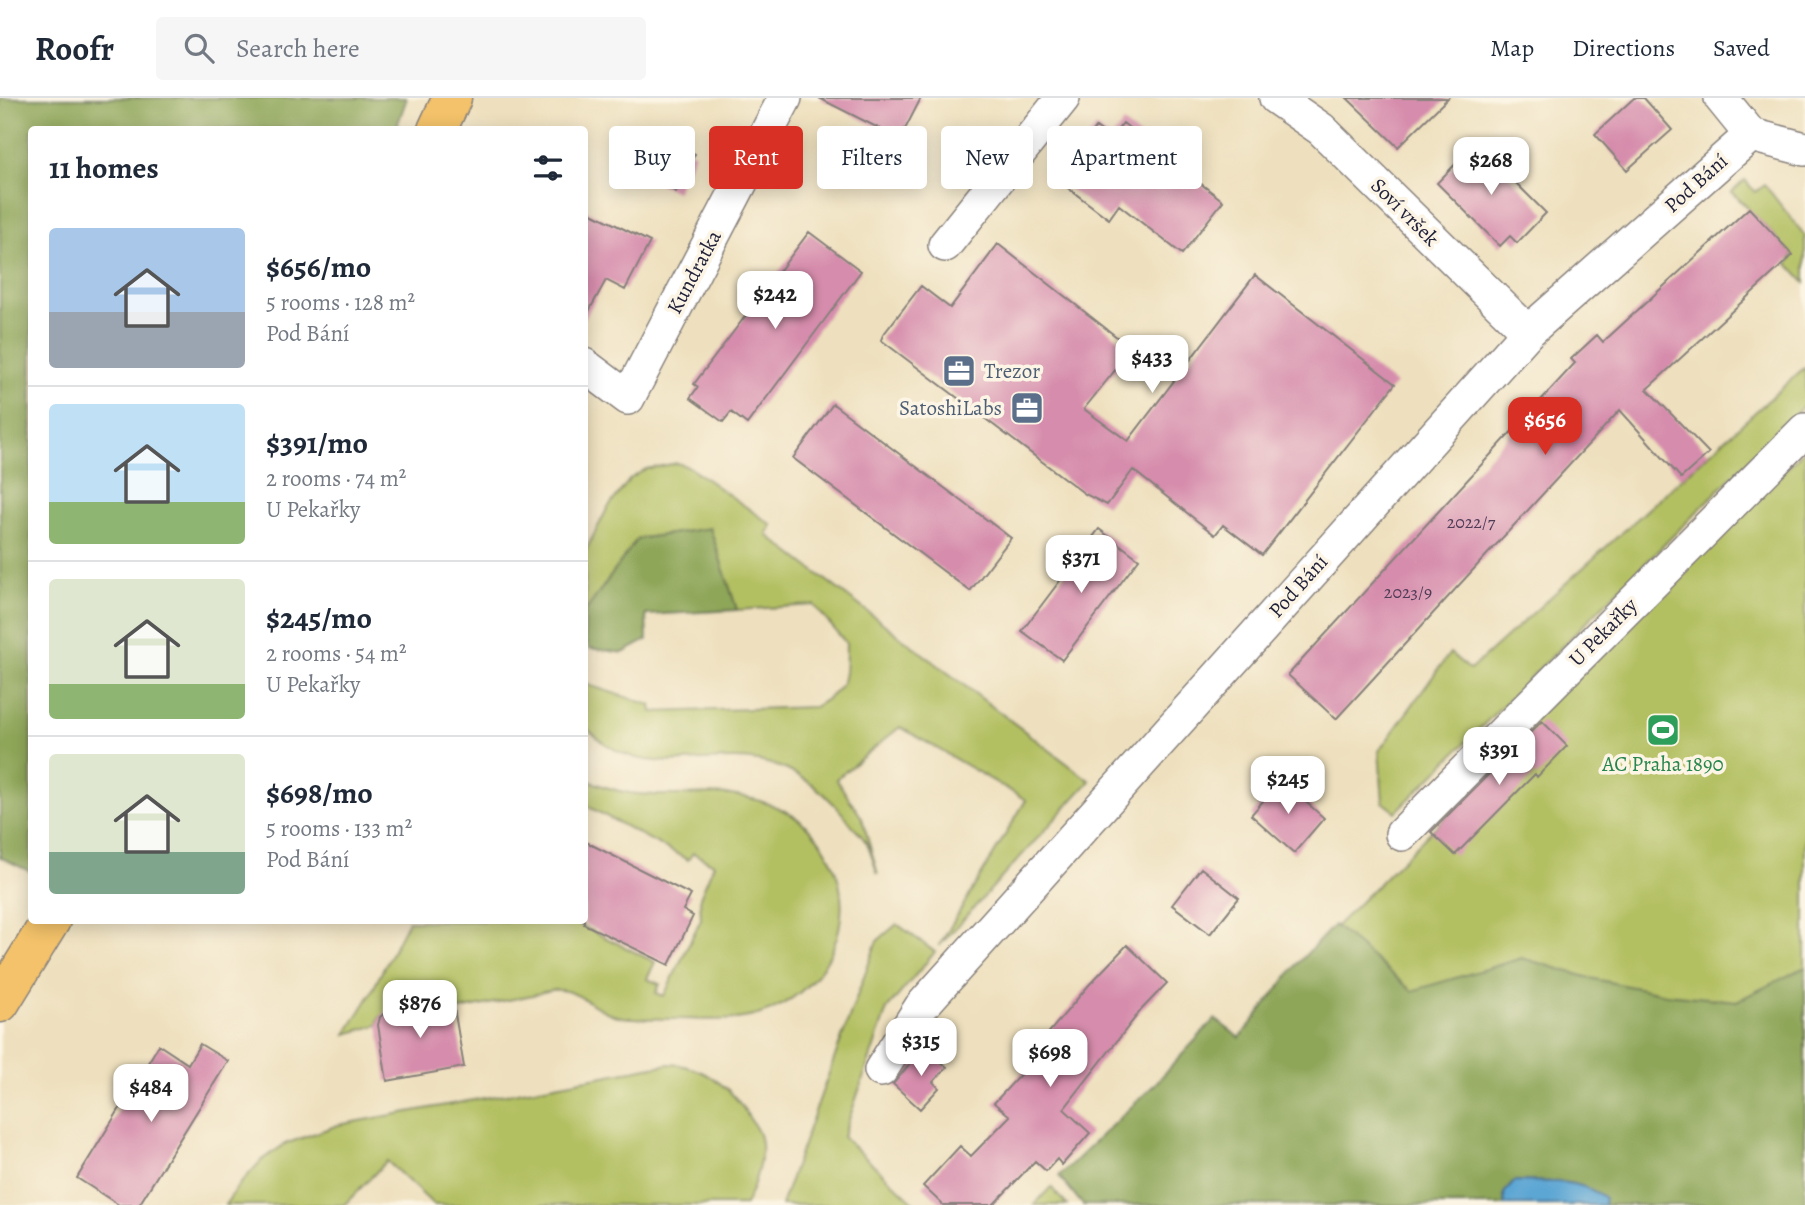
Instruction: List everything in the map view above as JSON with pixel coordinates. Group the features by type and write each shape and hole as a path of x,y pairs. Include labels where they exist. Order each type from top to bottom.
{"main road":[{"path":"439,126 452,98"},
{"path":"0,1003 49,924"}],"street":[{"name":"Kundratka","path":"588,368 628,398 785,98"},
{"path":"945,245 1063,98"},
{"name":"Soví vršek","path":"1276,98 1321,129 1528,332"},
{"path":"1721,98 1751,135 1805,149"},
{"name":"Pod Bání","path":"881,1070 921,1007 1528,332 1751,135"},
{"name":"U Pekařky","path":"1402,834 1805,430"}],"green space":[{"path":"0,98 407,98 397,126 28,126 28,871 0,857"},
{"path":"1745,180 1755,192 1765,185 1805,236 1805,283 1788,264 1793,255 1732,192"},
{"path":"1805,367 1805,404 1396,812 1383,802 1379,751 1450,653 1470,670"},
{"name":"AC Praha 1890","path":"1805,450 1805,1021 1432,1012 1334,928 1511,752 1505,745"},
{"path":"677,463 689,467 772,525 767,535 1090,781 939,946 1026,800 900,727 836,779 862,818 878,874 867,844 860,834 824,794 798,775 768,763 751,760 655,761 637,758 619,752 588,729 588,685 651,705 652,712 814,707 834,694 845,675 846,643 814,605 737,610 710,528 637,539 588,608 588,546 607,509 630,479 646,469"},
{"path":"710,528 737,610 646,615 647,640 623,653 589,648 588,608 637,539"},
{"path":"588,780 630,793 723,795 761,801 792,815 810,830 825,849 836,871 842,905 833,949 808,985 771,1010 740,1019 617,1016 567,991 556,990 454,1011 440,1002 426,1004 426,1001 403,1006 380,1017 378,1025 346,1034 370,995 406,924 578,924 655,962 647,979 660,984 656,993 664,996 701,919 700,897 714,864 693,853 688,860 588,807"},
{"path":"897,924 935,952 887,1009 843,1137 917,1205 781,1205 877,941"},
{"path":"1334,925 1412,991 1522,958 1590,978 1666,994 1737,1001 1805,967 1805,1205 1604,1205 1604,1198 1594,1191 1573,1184 1515,1181 1504,1193 1505,1205 1083,1205 1059,1176 1153,1086 1215,1019 1240,1038 1298,963"},
{"path":"669,1064 694,1069 717,1081 735,1098 757,1130 761,1145 760,1163 745,1205 434,1205 387,1161 344,1205 225,1205 261,1161 285,1144 338,1125"},
{"path":"1051,1187 1067,1205 1034,1205"}],"water":[{"path":"1515,1181 1573,1184 1605,1198 1604,1205 1505,1205 1504,1193"}],"building":[{"path":"819,98 921,98 907,126 874,126"},
{"path":"1347,98 1448,98 1398,147"},
{"path":"1634,98 1644,98 1672,130 1627,170 1595,134"},
{"path":"1476,143 1546,213 1517,243 1510,236 1500,246 1437,183"},
{"path":"1202,185 1223,201 1182,254 1119,205 1109,219 1069,189 1202,189"},
{"path":"1749,208 1793,255 1647,389 1709,453 1681,478 1620,410 1336,719 1288,675 1575,363 1571,359 1597,335 1603,342"},
{"path":"588,211 650,242 625,290 606,280 588,313"},
{"path":"809,232 861,271 747,424 731,412 723,422 690,398 698,387 694,384"},
{"path":"998,244 1132,349 1084,409 1128,441 1255,275 1395,384 1262,555 1223,525 1215,535 1133,470 1107,505 1085,494 881,340 921,286 950,308"},
{"path":"833,404 1011,538 970,591 793,458"},
{"path":"1099,529 1139,559 1062,660 1022,631"},
{"path":"1542,721 1567,746 1537,777 1535,774 1455,855 1431,832"},
{"path":"1281,780 1324,818 1294,853 1251,815"},
{"path":"588,843 691,895 683,910 693,916 669,965 584,924 588,924"},
{"path":"1201,868 1239,898 1210,934 1172,905"},
{"path":"1127,945 1167,983 1142,1009 1064,1109 1090,1133 1062,1165 1057,1159 1046,1171 1035,1161 993,1205 943,1205 923,1186 960,1146 971,1156 1010,1116 994,1103 1051,1041 1046,1036"},
{"path":"423,995 454,1008 464,1067 387,1081 378,1025 380,1017 391,1008 425,1006"},
{"path":"200,1044 228,1061 139,1205 119,1205 77,1178 159,1045 188,1064"},
{"path":"924,1047 947,1067 933,1082 939,1088 920,1109 893,1084"}],"place":[{"name":"Trezor","path":"959,371"},
{"name":"SatoshiLabs","path":"1027,408"},
{"name":"AC Praha 1890","path":"1663,730"}]}
